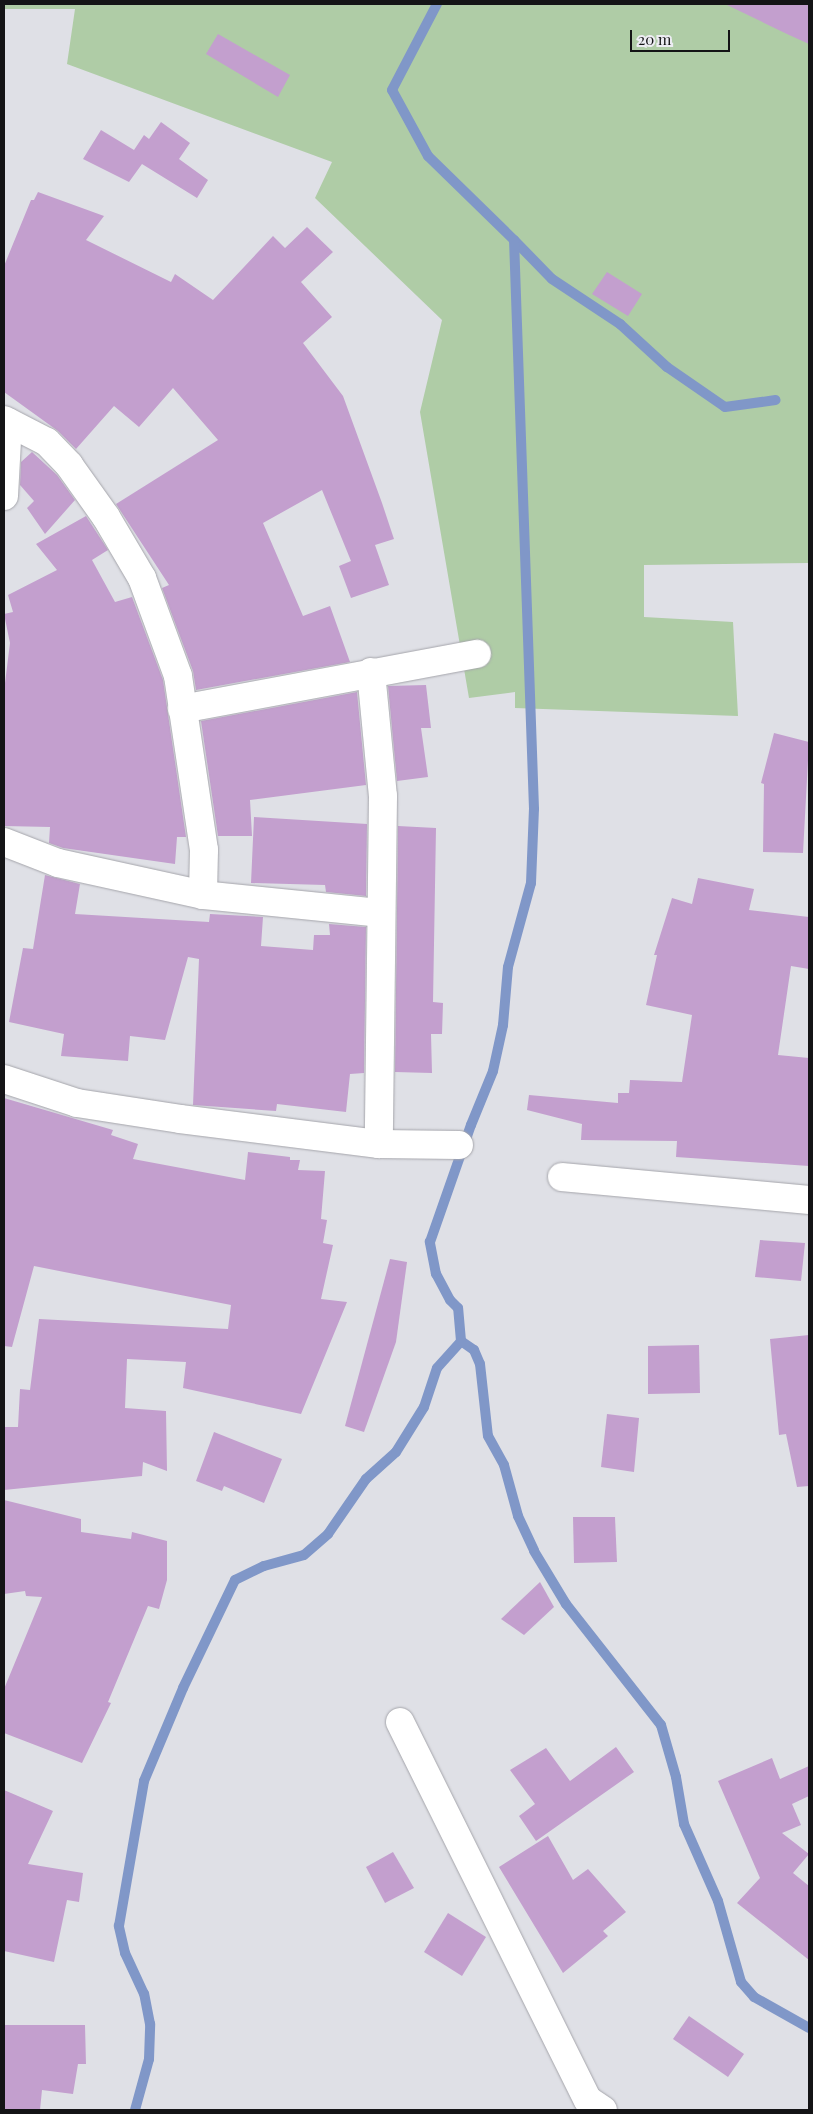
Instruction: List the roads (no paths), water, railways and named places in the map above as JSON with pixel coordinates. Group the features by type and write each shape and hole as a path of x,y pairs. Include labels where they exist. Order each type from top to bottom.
{"street":[{"path":"4,496 6,421 47,442 69,465 106,517 142,578 178,676 204,850 203,895"},
{"path":"182,709 371,672 477,654"},
{"path":"371,672 383,796 380,913 380,1144"},
{"path":"4,842 58,863 203,895 380,913"},
{"path":"4,1079 77,1103 380,1144 459,1145"},
{"path":"562,1177 809,1200"},
{"path":"400,1722 590,2107"}],"waterway":[{"path":"135,2110 149,2059 150,2024 144,1994 125,1953 119,1926 144,1781 183,1688 235,1580 264,1566 304,1555 328,1534 366,1479 396,1452 424,1407 437,1368 461,1341 458,1308 450,1300 436,1274 430,1242 471,1125 493,1071 503,1025 508,967 531,883 534,809 514,240 428,156 392,90 437,4"},
{"path":"514,240 552,279 620,324 667,367 725,407 776,400"},
{"path":"461,1341 474,1350 480,1364 488,1436 504,1465 518,1516 534,1551 566,1604 661,1725 676,1777 684,1824 718,1901 741,1982 754,1997 809,2028"}]}
